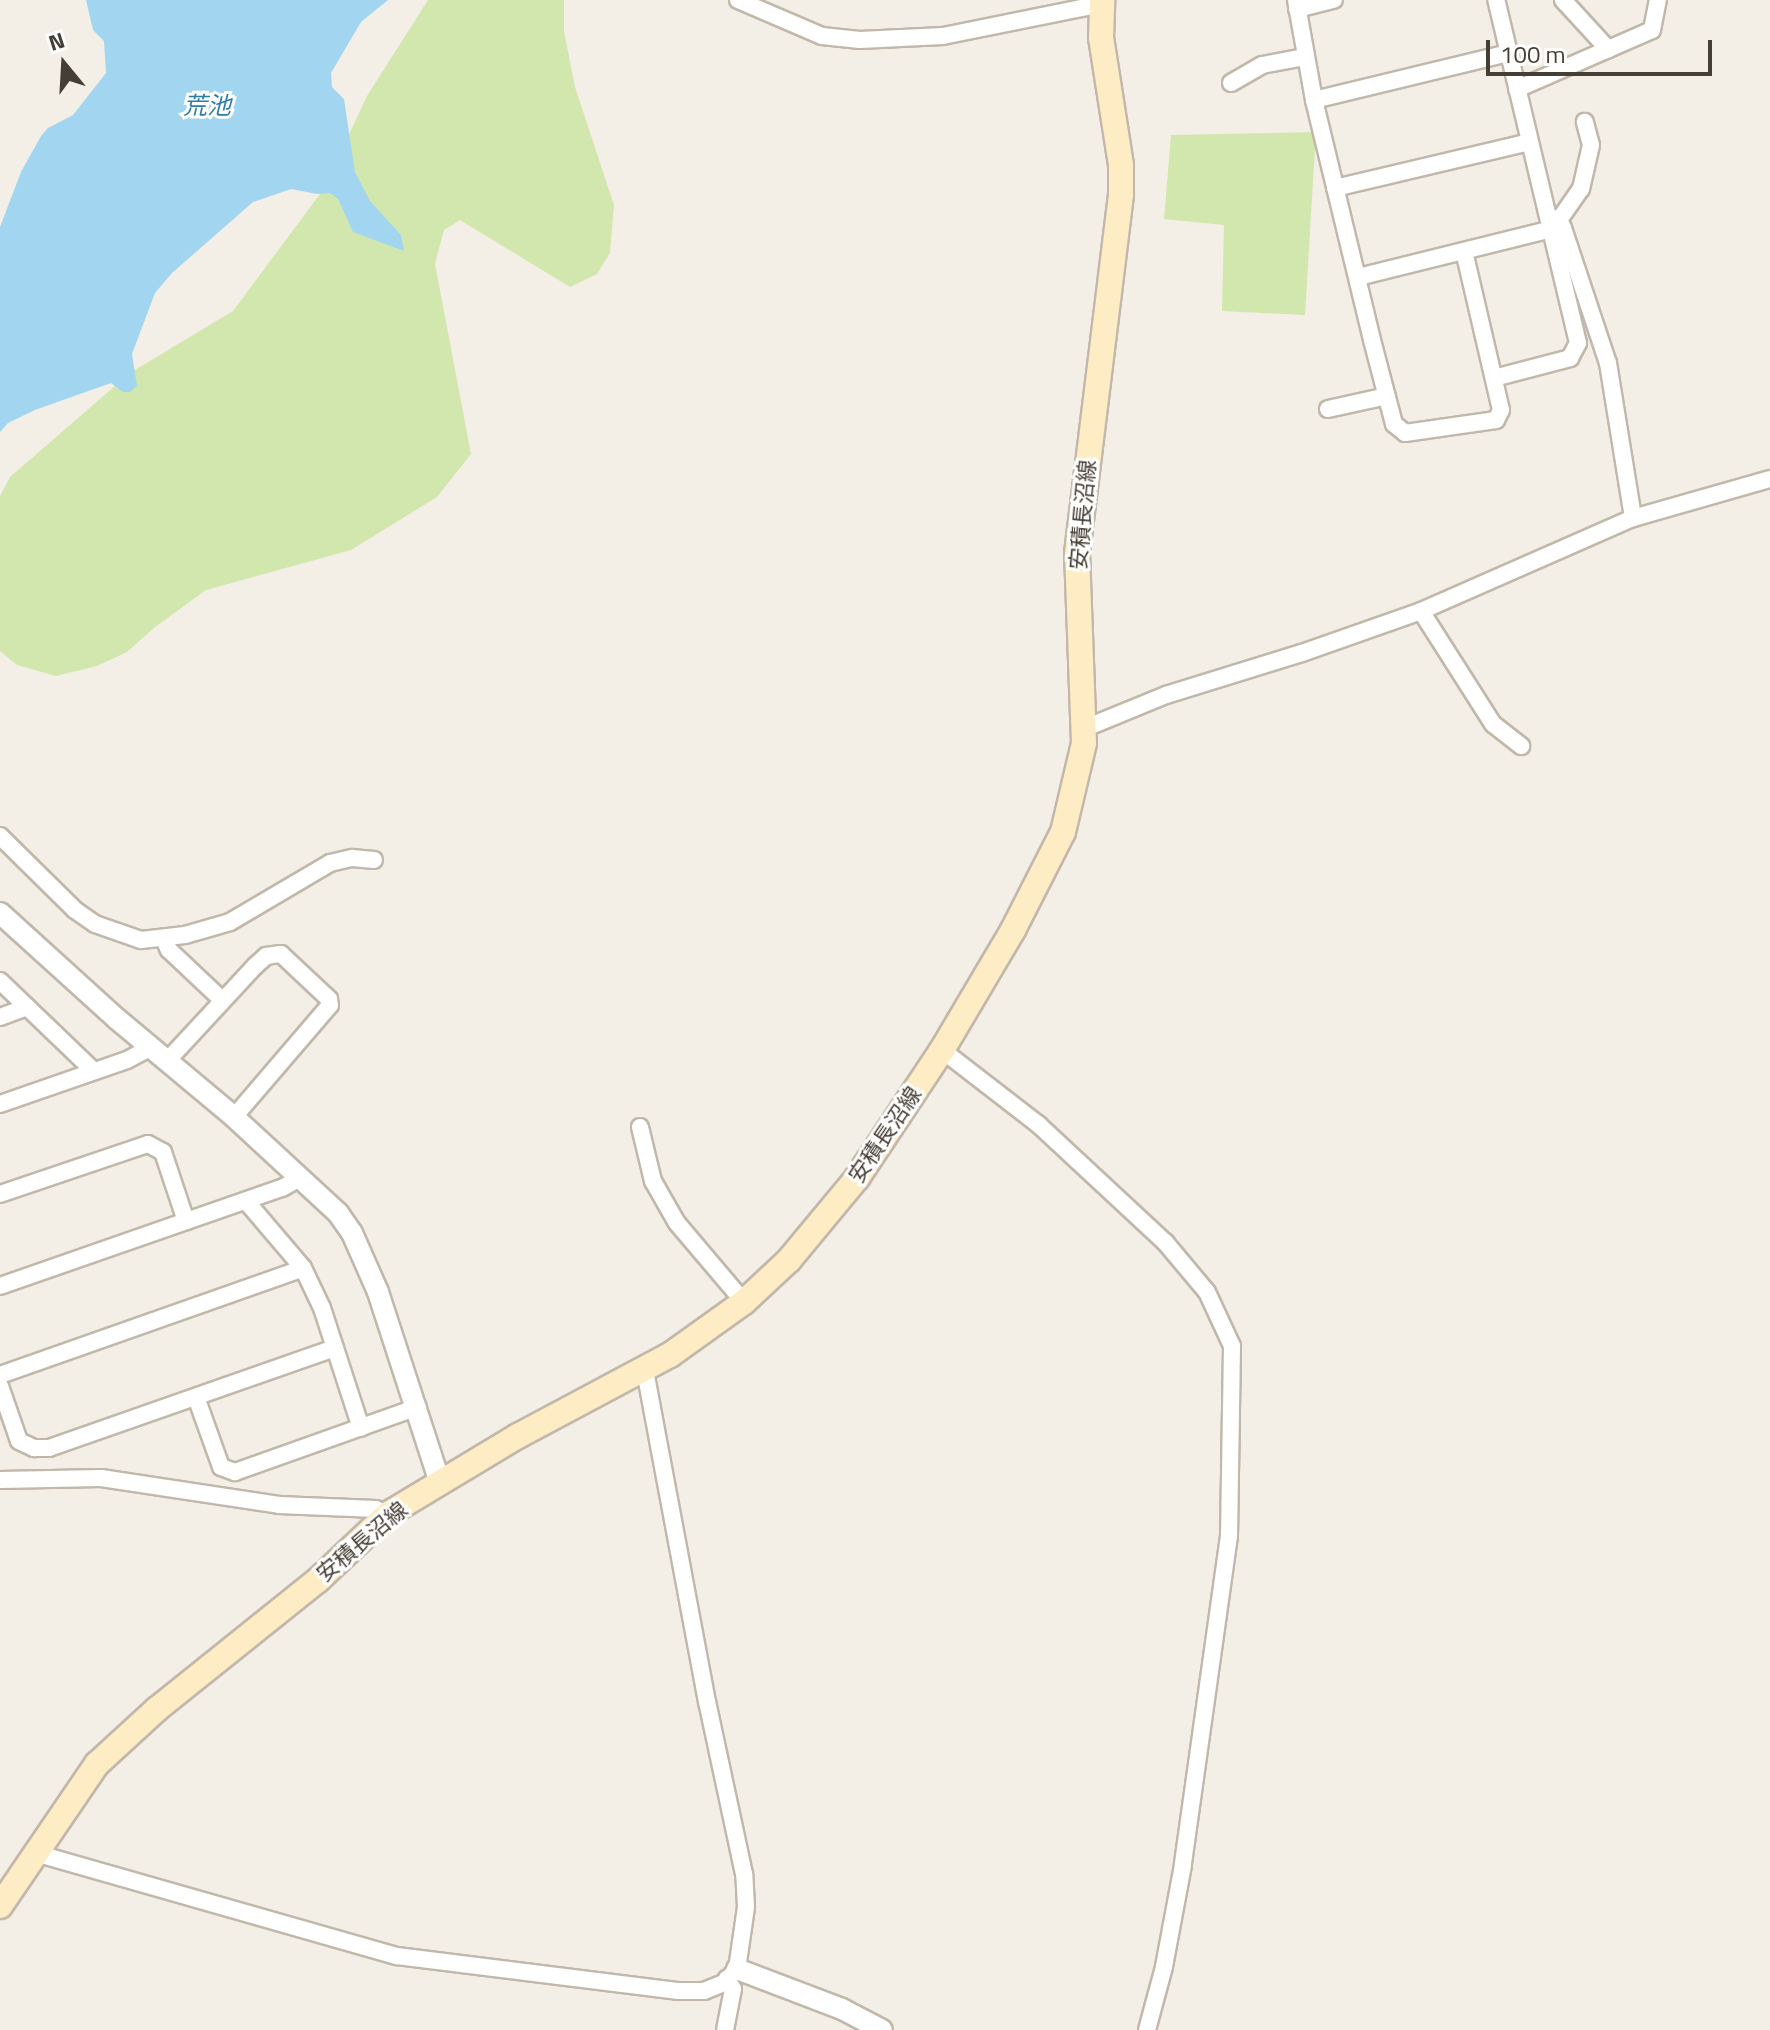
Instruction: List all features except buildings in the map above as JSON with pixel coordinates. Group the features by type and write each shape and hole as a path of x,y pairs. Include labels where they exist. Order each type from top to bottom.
{"main road":[{"name":"安積長沼線","path":"0,1906 97,1764 318,1580 388,1514 518,1436 645,1371 744,1302 789,1260 857,1178 942,1050 1013,930 1063,832 1080,767 1083,729 1077,553 1121,195 1121,165 1101,38 1102,2"}],"street":[{"path":"738,0 822,36 860,40 943,36 1102,2"},
{"path":"1334,0 1296,4 1314,100 1394,424 1405,433 1496,420 1501,410 1464,251"},
{"path":"1496,0 1529,142 1553,222 1614,383 1633,518"},
{"path":"1563,0 1608,49"},
{"path":"1517,89 1652,30 1658,0"},
{"path":"1244,58 1304,52"},
{"path":"1231,83 1262,65 1304,52"},
{"path":"1314,100 1508,53"},
{"path":"1358,277 1464,251 1553,222 1581,189 1591,145 1585,122"},
{"path":"1335,188 1529,142"},
{"path":"1494,378 1570,358 1578,343 1553,222"},
{"path":"1328,409 1387,396"},
{"path":"1083,729 1177,691 1302,653 1421,611 1633,518 1770,479"},
{"path":"1421,611 1493,724 1521,746"},
{"path":"0,836 75,910 95,924 141,940 164,939 230,922 330,863 352,858 374,860"},
{"path":"0,913 234,1117 338,1213 352,1233 378,1292 418,1407 440,1483"},
{"path":"164,939 169,950 222,1000"},
{"path":"0,1104 94,1071 159,1054 222,1000 266,956 281,954 329,999 330,1005 234,1117"},
{"path":"0,981 94,1071"},
{"path":"0,1017 27,1007"},
{"path":"942,1050 1039,1125 1165,1242 1207,1292 1232,1346 1229,1536 1183,1865 1164,1967 1147,2030"},
{"path":"640,1127 653,1181 677,1223 744,1302"},
{"path":"0,1194 148,1144 163,1152 186,1221"},
{"path":"0,1286 246,1201 300,1178"},
{"path":"246,1201 255,1216 286,1245 303,1268 335,1348 361,1428"},
{"path":"0,1375 303,1268"},
{"path":"0,1386 19,1441 40,1449 335,1348"},
{"path":"645,1371 707,1702 744,1874 746,1907 732,1974 733,1989 725,2030"},
{"path":"196,1397 221,1467 235,1472 418,1407"},
{"path":"0,1480 101,1478 279,1505 376,1509 388,1514"},
{"path":"35,1853 397,1956 679,1991 704,1991 732,1974 842,2009 882,2030"}],"green space":[{"path":"428,0 564,0 564,31 575,87 614,205 610,253 597,274 570,287 460,220 444,230 435,264 471,454 437,497 351,550 206,590 127,652 97,666 56,676 17,665 0,651 0,496 10,477 130,373 233,311 323,190 367,96"},
{"path":"1316,132 1305,315 1222,311 1224,225 1164,219 1171,135"}],"water":[{"name":"荒池","path":"86,0 388,0 361,22 331,73 332,87 344,99 355,172 370,201 401,235 404,251 353,232 338,199 330,193 291,189 253,202 172,273 155,293 132,354 137,386 130,392 123,392 111,383 35,410 8,423 0,432 0,227 21,172 41,136 48,128 73,115 106,73 104,41 93,30"}]}
